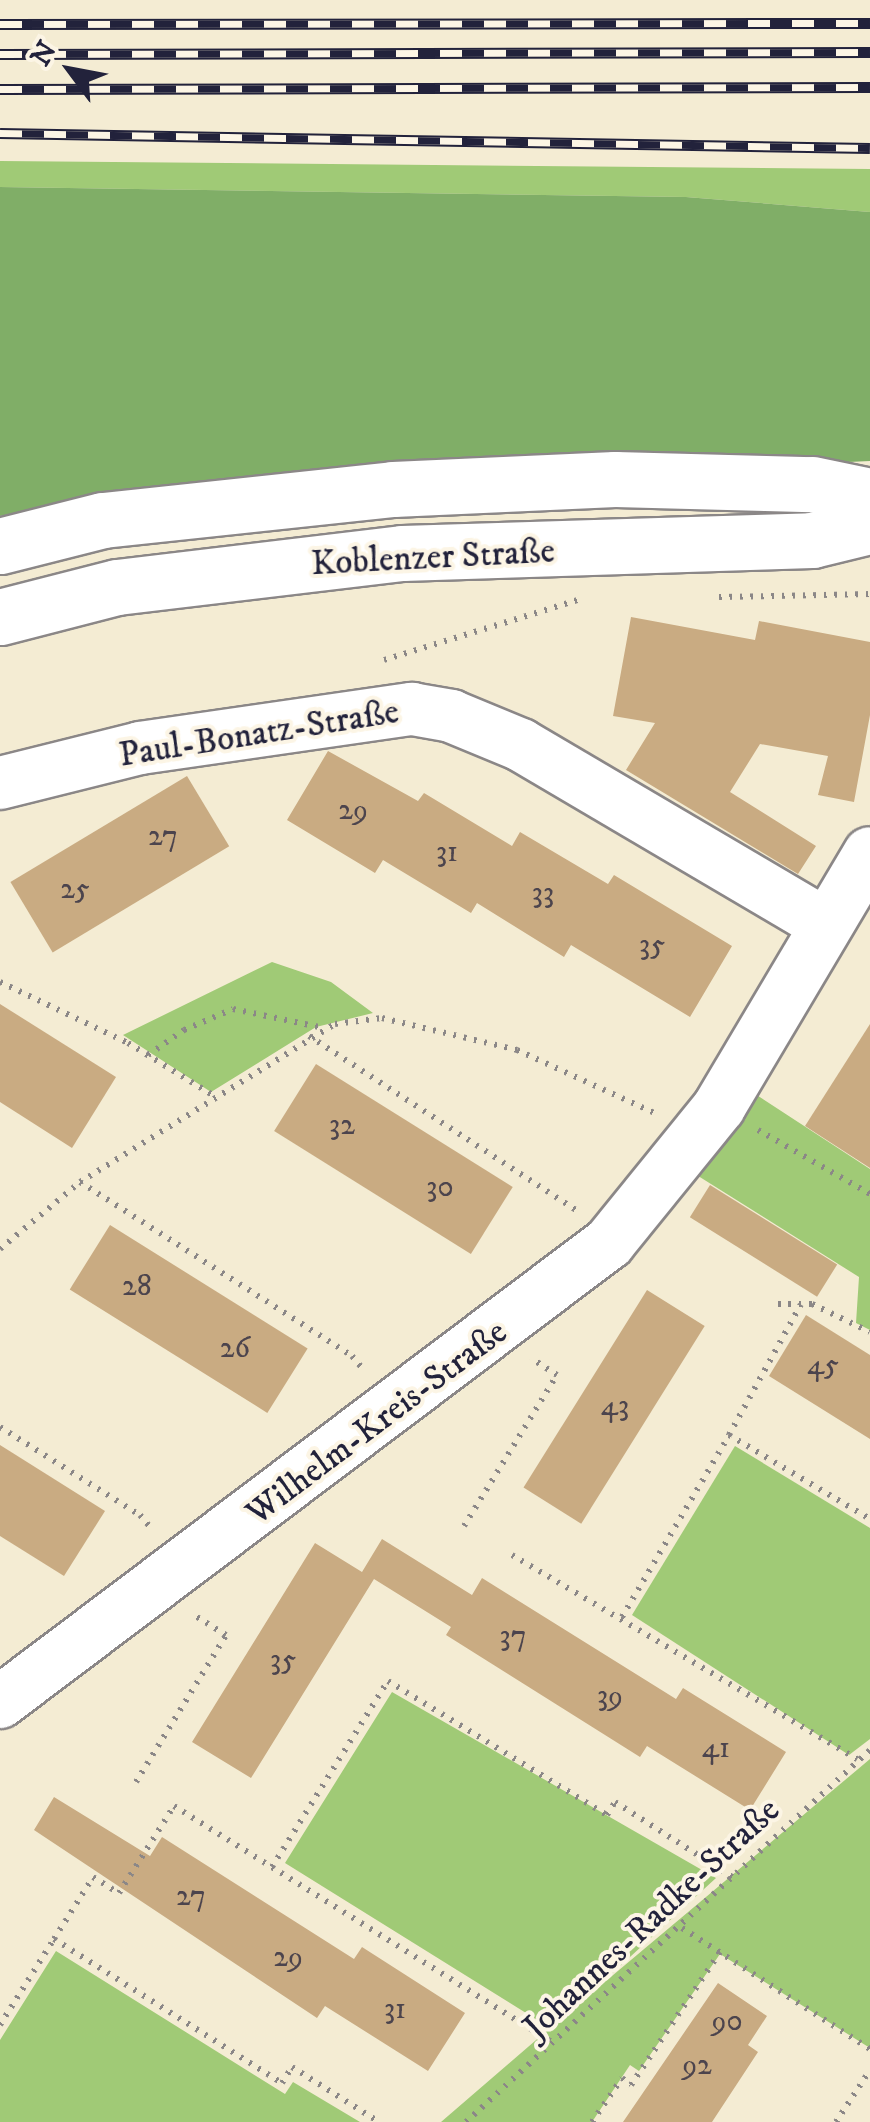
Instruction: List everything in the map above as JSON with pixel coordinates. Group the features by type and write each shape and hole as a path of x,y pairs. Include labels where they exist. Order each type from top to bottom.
{"main road":[{"name":"Koblenzer Straße","path":"0,546 104,520 393,489 614,479 812,484 870,496"},
{"name":"Koblenzer Straße","path":"0,617 117,587 402,553 812,540 870,526"}],"street":[{"name":"Paul-Bonatz-Straße","path":"0,783 140,748 412,709 451,716 521,745 826,925"},
{"name":"Wilhelm-Kreis-Straße","path":"0,1702 494,1335 609,1244 708,1122 870,852"}],"path":[{"path":"706,596 870,594"},
{"path":"364,666 595,595"},
{"path":"0,982 148,1055 214,1096"},
{"path":"148,1055 184,1030 234,1009 325,1029"},
{"path":"0,1249 80,1182 308,1036 382,1018 517,1050 628,1096 708,1122 870,1194"},
{"path":"308,1036 561,1194"},
{"path":"80,1182 352,1356"},
{"path":"778,1304 801,1304 870,1332"},
{"path":"622,1617 801,1304"},
{"path":"464,1526 558,1375 494,1335"},
{"path":"0,1427 140,1515"},
{"path":"729,1434 870,1519"},
{"path":"512,1555 857,1760"},
{"path":"136,1782 226,1636 152,1588"},
{"path":"272,1867 388,1681 607,1815 615,1802 734,1878"},
{"name":"Johannes-Radke-Straße","path":"468,2120 556,2045 870,1750"},
{"path":"0,2025 93,1877 119,1893 174,1806 556,2045"},
{"path":"682,1928 870,2049"},
{"path":"54,1939 282,2082 292,2067 379,2122"},
{"name":"Johannes-Radke-Straße","path":"592,2122 622,2078 631,2085 720,1952"},
{"path":"836,2122 870,2070"}],"green space":[{"path":"0,161 870,169 870,212 686,197 0,187"},
{"path":"0,187 686,197 870,212 870,461 89,498 0,516"},
{"path":"272,962 331,982 373,1013 316,1027 211,1092 123,1035"},
{"path":"749,1090 870,1169 870,1330 856,1323 859,1277 695,1174"},
{"path":"735,1446 870,1528 870,1739 849,1755 632,1615"},
{"path":"392,1692 716,1878 581,2002 870,1759 870,2048 720,1954 639,2071 630,2065 592,2122 441,2122 550,2028 285,1863"},
{"path":"56,1951 285,2094 293,2082 360,2122 0,2122 0,2040"}],"building":[{"path":"631,617 755,640 759,621 870,642 870,715 854,802 818,795 828,756 760,744 730,792 816,846 798,874 626,770 655,723 613,716"},
{"path":"328,751 418,801 424,793 512,846 520,832 608,884 614,875 732,946 690,1017 571,945 564,957 477,903 471,913 383,860 375,873 287,820"},
{"path":"187,776 229,846 53,952 10,882"},
{"path":"0,1004 116,1077 72,1148 0,1102"},
{"path":"870,1024 870,1168 805,1126"},
{"path":"316,1064 513,1187 471,1254 274,1131"},
{"path":"710,1185 837,1264 817,1297 690,1217"},
{"path":"110,1225 308,1348 267,1413 70,1289"},
{"path":"647,1290 705,1326 581,1524 524,1488"},
{"path":"806,1315 870,1355 870,1439 769,1376"},
{"path":"0,1445 105,1511 64,1576 0,1536"},
{"path":"382,1539 472,1595 482,1578 676,1699 683,1688 786,1752 750,1810 647,1746 640,1757 446,1635 451,1627 374,1579 251,1778 192,1742 315,1543 362,1572"},
{"path":"54,1797 150,1856 162,1837 354,1959 362,1947 465,2013 428,2071 325,2006 317,2018 34,1830"},
{"path":"718,1983 767,2016 748,2045 758,2052 712,2122 623,2122"}],"railway":[{"path":"0,24 870,23"},
{"path":"0,54 870,52"},
{"path":"0,89 870,87"},
{"path":"0,133 870,148"}]}
